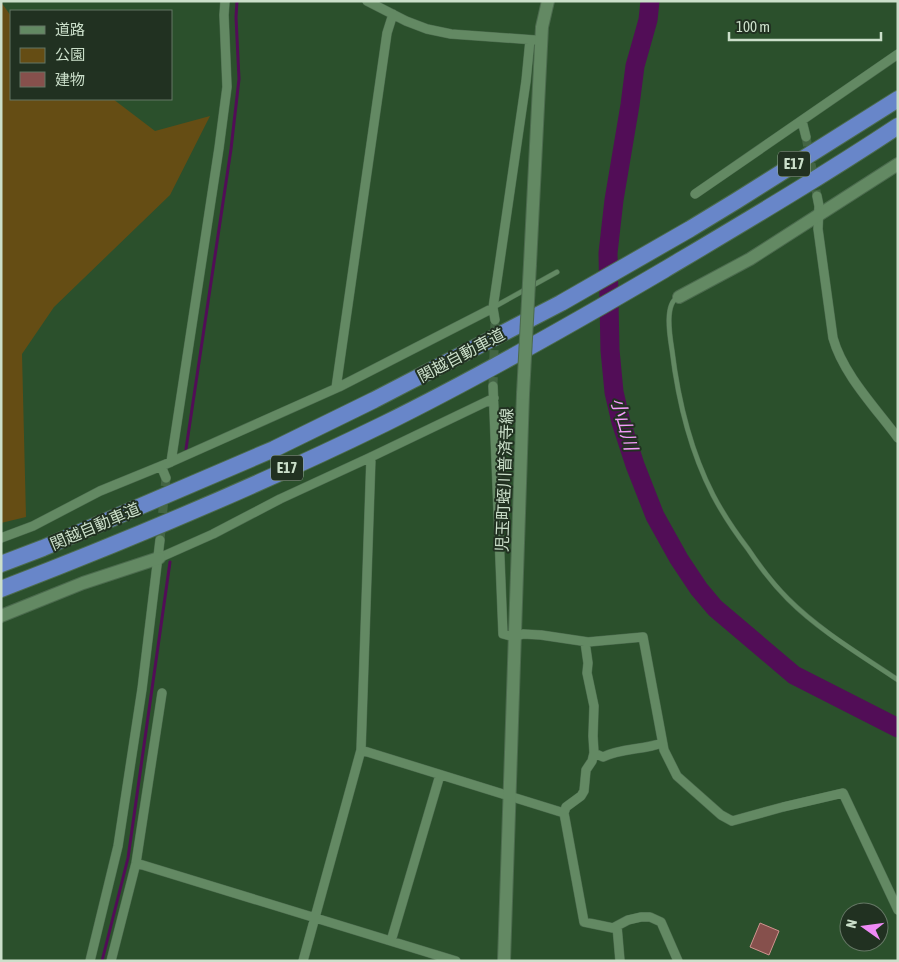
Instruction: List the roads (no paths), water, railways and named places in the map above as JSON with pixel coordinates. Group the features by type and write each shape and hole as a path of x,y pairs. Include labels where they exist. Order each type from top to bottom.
{"highway":[{"name":"関越自動車道","path":"1,564 274,449 374,400 561,303 690,229 898,99"},
{"name":"関越自動車道","path":"1,589 104,549 384,424 564,329 754,218 898,126"}],"main road":[{"name":"児玉町蛭川普済寺線","path":"504,961 523,394 530,264 536,40 548,1"},
{"path":"679,297 750,259 898,164"},
{"path":"1,616 83,583 159,558"}],"street":[{"path":"171,462 220,148 226,96 225,1"},
{"path":"368,2 427,29 536,40 526,81 493,308 495,320"},
{"path":"336,388 387,33 392,14"},
{"path":"695,194 898,54"},
{"path":"802,121 806,137"},
{"path":"817,196 818,229 836,350 849,373 898,438"},
{"path":"1,538 33,526 100,491 171,462 336,388 493,308"},
{"path":"493,386 503,634 514,637 523,634 541,634 585,642 643,637 662,742 677,776 721,815 732,821 843,793 898,910"},
{"path":"159,558 213,534 280,498 372,457 494,398"},
{"path":"303,961 361,750 372,457"},
{"path":"161,466 166,478"},
{"path":"90,961 118,846 142,689 160,540"},
{"path":"585,642 588,663 587,673 594,706 592,736 594,753 592,761 586,770 584,791 581,796 566,807 564,813 584,922 613,928 628,920 650,917 661,922 678,961"},
{"path":"111,961 136,863 162,693"},
{"path":"594,753 602,757 612,752 648,748 662,742"},
{"path":"361,750 564,813"},
{"path":"391,942 440,775"},
{"path":"136,863 456,961"},
{"path":"617,926 620,961"}],"lane":[{"path":"493,308 557,272"},
{"path":"679,297 671,302 670,308 676,379 685,419 701,468 724,515 754,558 788,599 808,617 898,680"}],"waterway":[{"path":"186,449 231,149 239,79 237,1"},
{"name":"小山川","path":"650,1 648,20 635,66 614,200 608,253 610,350 614,392 621,422 635,465 655,516 679,559 699,589 715,608 794,675 898,728"},
{"path":"102,961 128,858 170,562"}],"tunnel":[{"path":"806,137 817,196"},
{"path":"493,386 495,320"},
{"path":"160,540 166,478"}]}
